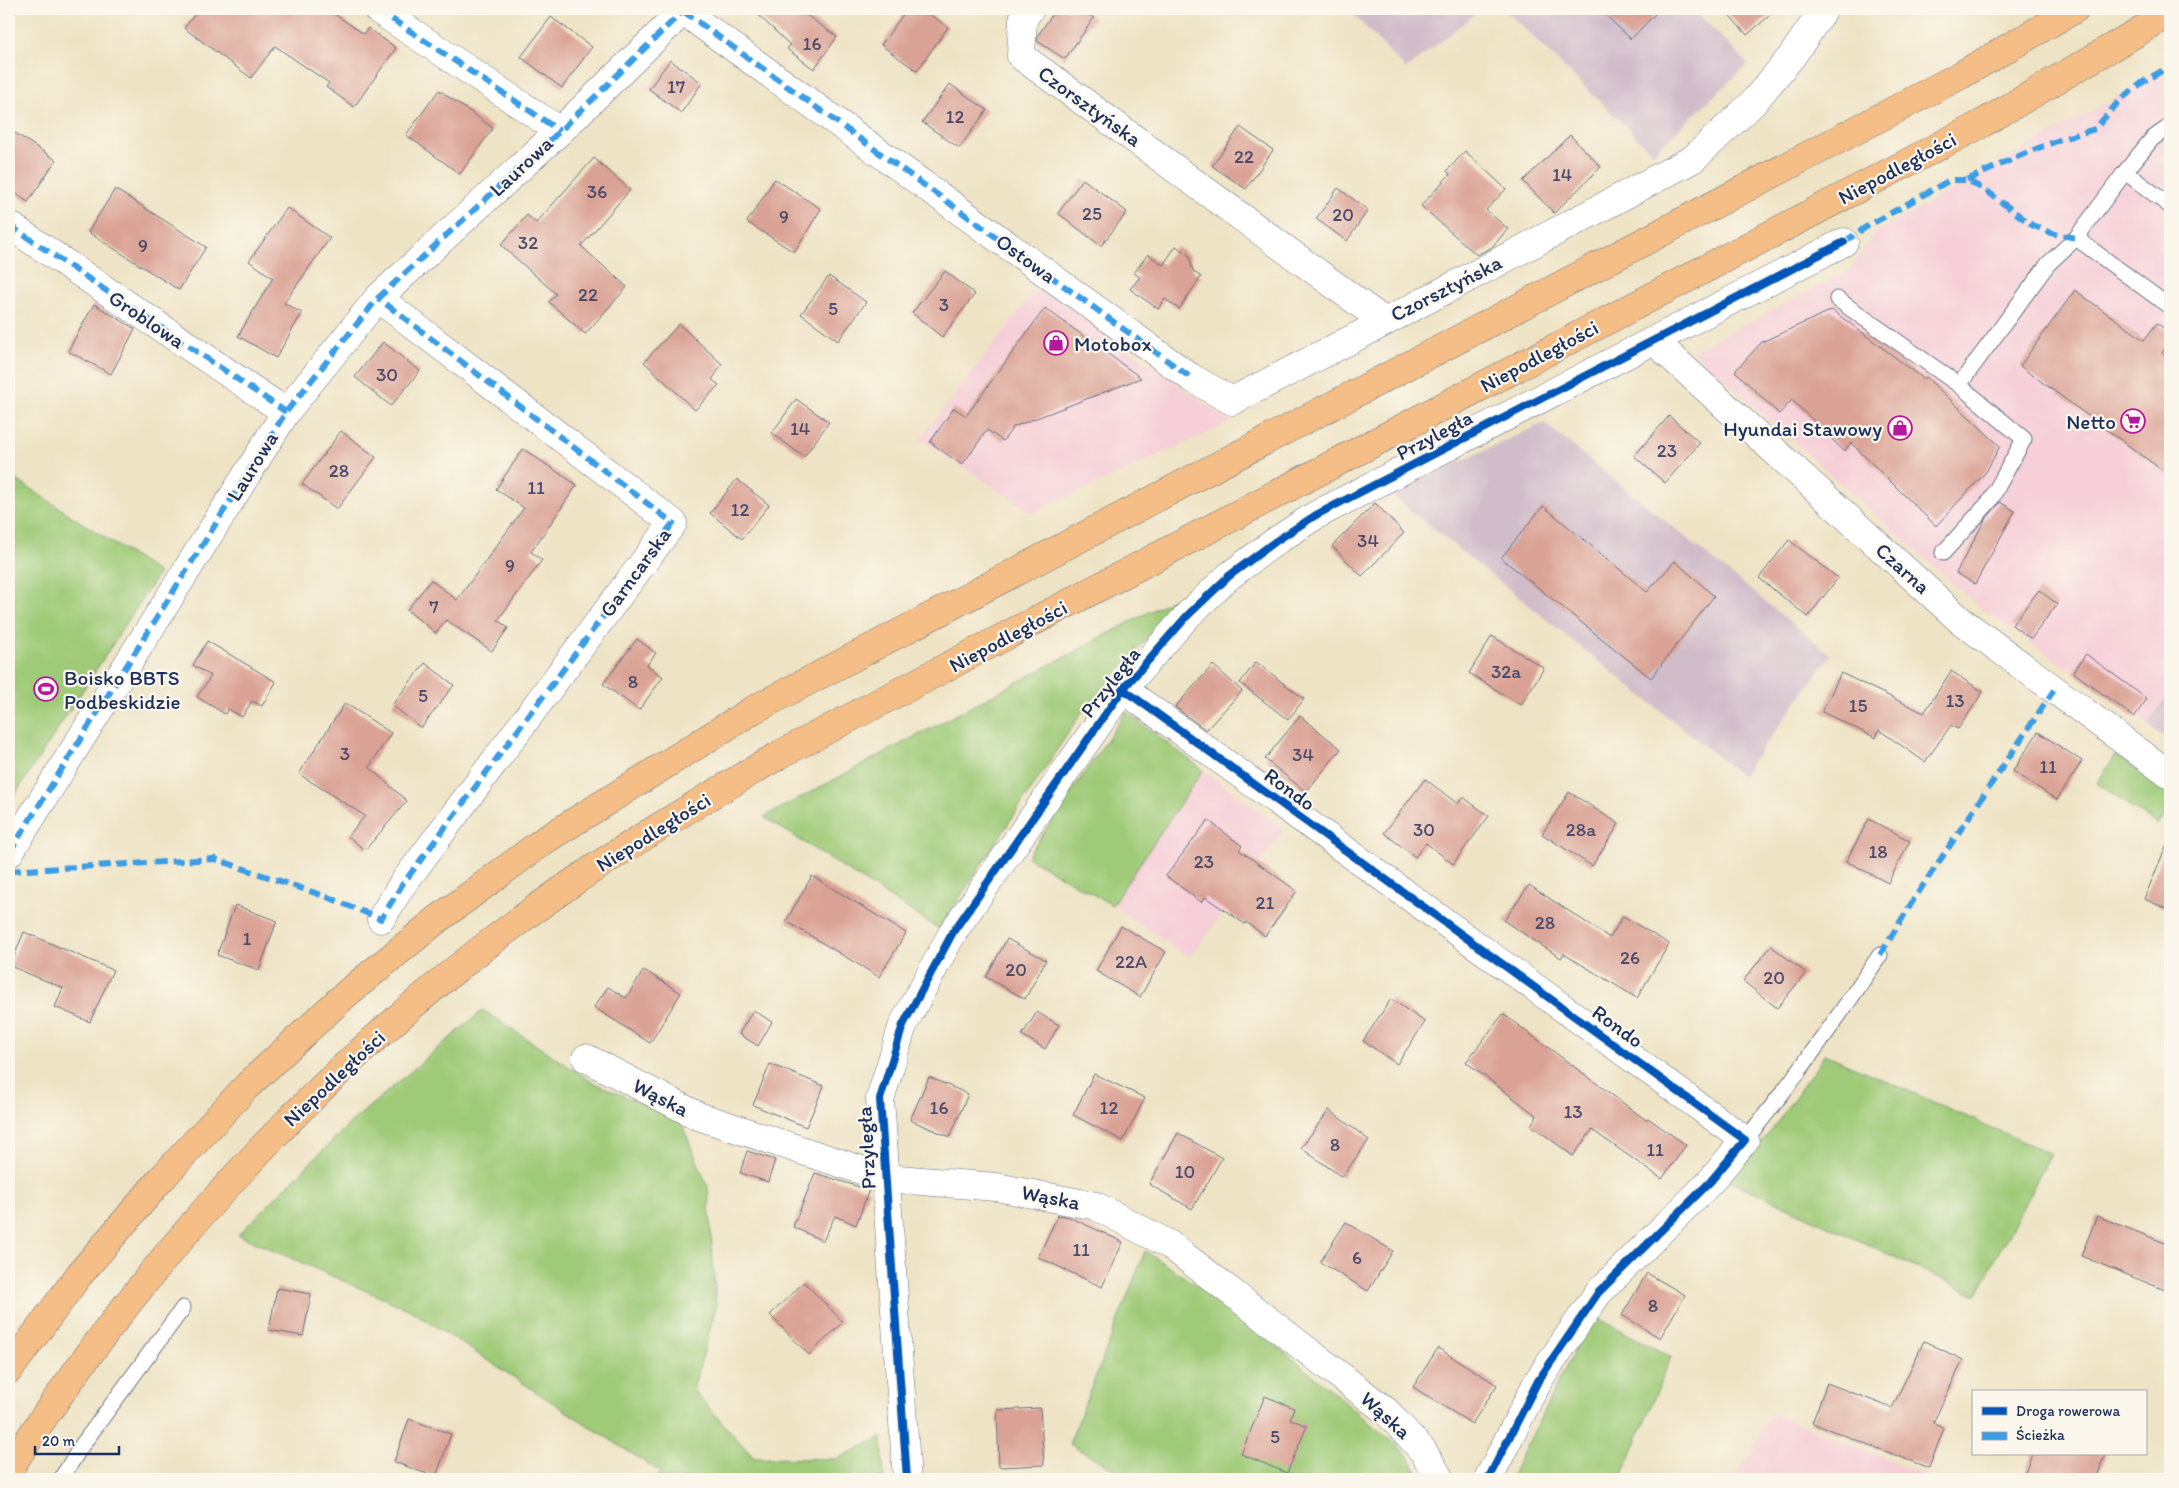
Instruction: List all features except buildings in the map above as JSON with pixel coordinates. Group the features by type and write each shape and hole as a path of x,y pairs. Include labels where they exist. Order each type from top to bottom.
{"highway":[{"path":"9,1370 86,1268 162,1178 247,1086 345,995 438,919 545,840 753,710 1961,75 2075,9"},
{"name":"Niepodległości","path":"9,1469 50,1406 115,1318 200,1215 279,1130 375,1038 467,961 570,884 670,819 781,754 1983,123 2170,13"}],"street":[{"name":"Laurowa","path":"377,9 560,131"},
{"name":"Czorsztyńska","path":"1030,9 1023,20 1021,56 1385,322 1693,160 1752,104 1792,56 1824,9"},
{"name":"Laurowa","path":"9,853 286,412 378,298 560,131 684,10"},
{"name":"Ostowa","path":"684,10 1190,377 1232,401 1385,322"},
{"name":"Groblowa","path":"9,226 286,412"},
{"name":"Przyległa","path":"907,1479 880,1099 904,1026 953,932 1123,689 1188,615 1229,576 1276,541 1316,515 1844,242"},
{"name":"Garncarska","path":"378,298 673,523 402,885 381,919"},
{"name":"Czarna","path":"1654,340 1960,620 2170,774"},
{"name":"Rondo","path":"1123,689 1745,1140"},
{"name":"Wąska","path":"586,1058 698,1116 885,1178 996,1187 1096,1206 1170,1245 1386,1411 1424,1451 1440,1479"},
{"path":"1488,1479 1538,1381 1598,1293 1710,1182 1745,1140"}],"lane":[{"path":"1959,385 2048,264 2076,238 2152,139 2170,126"},
{"path":"2125,172 2170,206"},
{"path":"2076,238 2170,307"},
{"path":"1837,299 1959,385 2024,438 1990,501 1943,553"},
{"path":"1745,1140 1815,1051 1880,955"},
{"path":"61,1479 94,1429 183,1308"}],"shaded area":[{"path":"1348,9 1481,9 1406,69"},
{"path":"1504,9 1693,9 1748,64 1653,153"},
{"path":"2170,67 2170,692 2147,724 1977,605 1692,351 1849,271 1873,234"},
{"path":"1039,286 1231,422 1033,513 920,439"},
{"path":"1544,423 1831,655 1742,776 1390,494"},
{"path":"2170,692 2170,742 2147,724"},
{"path":"1203,770 1284,829 1190,958 1112,905"},
{"path":"1771,1413 1936,1479 1735,1479"}],"green space":[{"name":"Boisko BBTS Podbeskidzie","path":"9,475 159,573 9,804"},
{"path":"1196,587 1147,638 1080,715 939,929 764,817"},
{"path":"1126,712 1203,770 1112,905 1027,857"},
{"path":"2116,755 2170,793 2170,809 2157,825 2097,783"},
{"path":"483,1010 592,1082 680,1120 708,1187 716,1307 693,1390 754,1458 837,1459 882,1437 884,1479 654,1479 660,1472 410,1310 238,1235 349,1124"},
{"path":"1825,1054 2051,1154 1976,1295 1727,1179 1772,1130"},
{"path":"1145,1251 1219,1300 1297,1362 1408,1455 1421,1479 1132,1479 1069,1444"},
{"path":"1592,1315 1671,1357 1621,1479 1510,1479"}],"marked path":[{"path":"377,9 560,131"},
{"path":"9,853 286,412 378,298 560,131 685,9"},
{"path":"683,11 1190,377"},
{"path":"1967,180 2028,152 2095,129 2120,100 2143,82 2170,66"},
{"path":"1844,242 1866,227 1950,180 1967,180 1988,192 2032,225 2051,233 2076,238"},
{"path":"9,225 286,412"},
{"path":"9,871 215,859 330,898 381,919 402,885 673,523 378,298"},
{"path":"1880,955 1914,899 2054,690"}],"cycle path":[{"path":"907,1479 880,1099 903,1025 953,932 1123,689 1188,615 1229,576 1276,541 1316,515 1844,242"},
{"path":"1123,689 1745,1140 1710,1182 1598,1293 1538,1381 1488,1479"}],"place":[{"name":"Motobox","path":"1056,343"},
{"name":"Netto","path":"2133,421"},
{"name":"Hyundai Stawowy","path":"1900,428"},
{"name":"Boisko BBTS Podbeskidzie","path":"46,689"}]}
